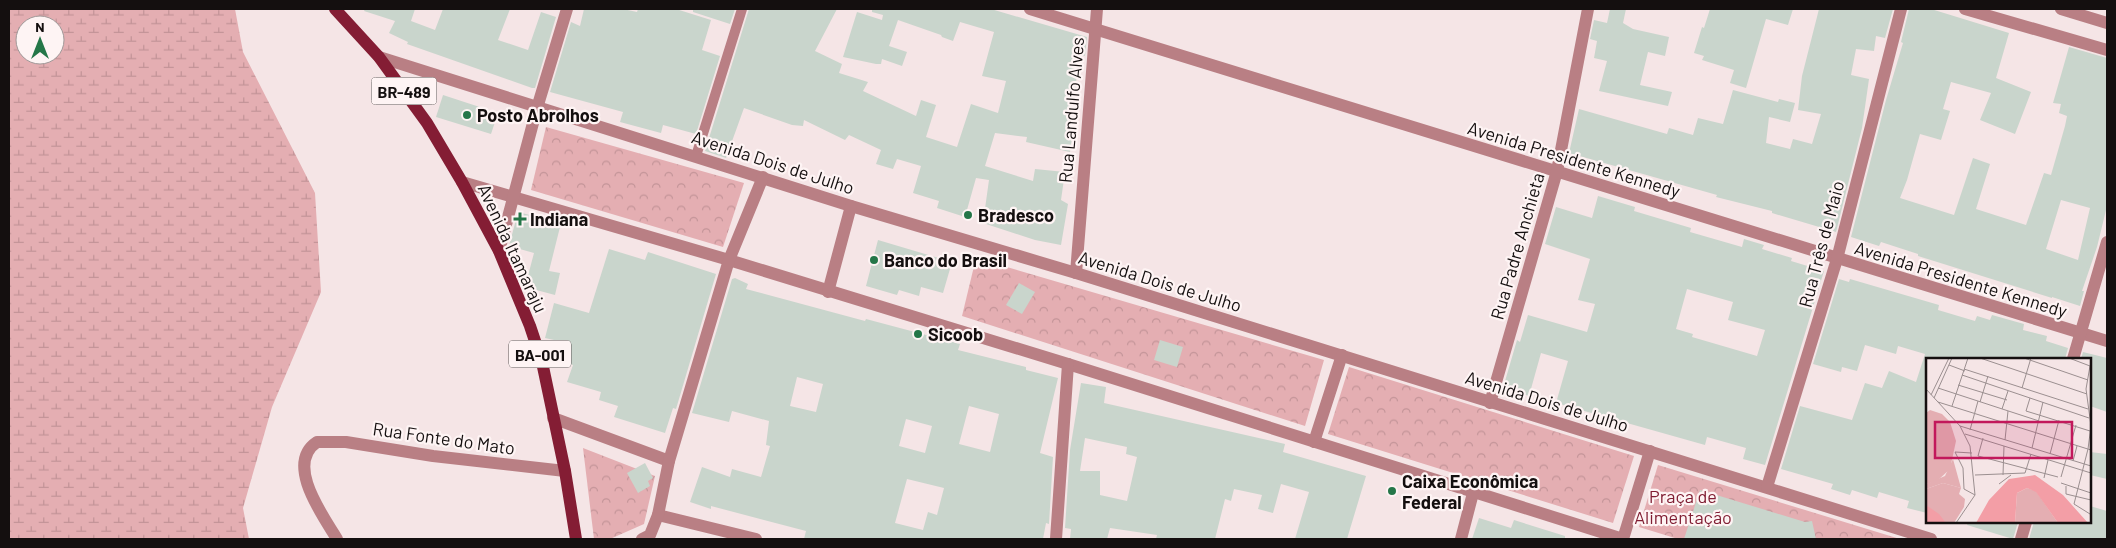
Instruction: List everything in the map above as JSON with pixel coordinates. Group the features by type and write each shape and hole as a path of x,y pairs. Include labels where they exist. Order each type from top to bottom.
{"main road":[{"name":"Avenida Itamaraju","path":"335,9 379,57 427,123 462,182 499,251 542,362 565,471 576,539"}],"street":[{"path":"499,251 537,108 567,9"},
{"name":"Avenida Presidente Kennedy","path":"1030,9 2107,341"},
{"name":"Rua Landulfo Alves","path":"1076,273 1097,9"},
{"name":"Rua Padre Anchieta","path":"1490,403 1557,171 1588,9"},
{"name":"Rua Três de Maio","path":"1768,488 1837,259 1901,9"},
{"path":"1965,9 2107,50"},
{"path":"2060,9 2107,23"},
{"name":"Avenida Dois de Julho","path":"379,57 851,206 1342,355 1490,403 1931,539"},
{"path":"642,539 650,535 658,515 669,461 729,260 763,177"},
{"path":"462,182 729,260 828,292 1068,364 1623,539 1650,451"},
{"path":"828,292 851,206"},
{"path":"2073,358 2107,242"},
{"path":"1314,442 1342,355"},
{"path":"1056,539 1068,364"},
{"path":"553,418 669,461"},
{"name":"Rua Fonte do Mato","path":"337,539 308,491 306,457 309,450 317,442 346,442 433,456 565,471"},
{"path":"1460,539 1473,493"},
{"path":"658,515 756,539"},
{"path":"2021,539 2026,523"}],"lane":[{"path":"696,156 742,9"}],"green space":[{"path":"9,9 235,9 243,52 315,193 321,292 272,407 243,508 249,539 9,539"},
{"path":"546,127 744,183 723,247 531,190"},
{"path":"976,258 1324,360 1305,426 962,316"},
{"path":"1349,367 1634,456 1613,523 1328,434"},
{"path":"583,448 655,476 644,524 610,539 594,539"},
{"name":"Praça de Alimentação","path":"1658,465 1900,539 1678,539 1639,527"}],"building":[{"path":"365,9 415,9 411,21 435,30 443,9 510,9 498,40 528,50 541,12 556,17 535,88 532,88 407,44 408,42 389,33 395,21 364,11"},
{"path":"584,9 623,9 637,12 638,9 676,9 711,20 702,50 720,56 696,134 663,125 661,133 620,122 623,112 550,92 571,22 580,26"},
{"path":"693,9 735,9 730,24 693,12"},
{"path":"749,9 837,9 815,51 842,64 839,73 868,82 863,91 916,116 921,100 936,105 926,137 957,147 971,104 998,113 1006,81 982,76 994,32 960,22 953,41 898,20 889,46 907,52 902,66 882,59 881,64 876,64 843,57 857,12 882,20 883,15 872,12 872,9 991,9 1087,37 1085,56 1078,54 1076,85 1080,86 1070,152 1026,142 1027,137 995,133 985,166 1033,181 1035,169 1065,172 1061,200 1068,204 1061,245 1035,240 983,223 989,180 976,178 965,217 937,208 939,201 913,193 921,166 897,159 893,169 876,164 881,150 849,135 845,140 804,120 803,126 792,125 744,108 726,158 705,151"},
{"path":"1610,9 1626,9 1623,23 1633,29 1669,37 1665,56 1648,52 1640,85 1672,92 1668,106 1599,91 1607,61 1594,58 1597,41 1590,39 1594,20 1607,23"},
{"path":"1710,9 1793,9 1788,25 1766,19 1746,88 1730,83 1734,70 1702,60 1704,56 1694,53"},
{"path":"1819,9 1893,9 1885,38 1876,36 1874,51 1856,49 1851,75 1869,79 1862,128 1836,232 1772,213 1772,211 1716,197 1717,195 1569,153 1579,109 1667,134 1669,128 1693,135 1698,118 1723,124 1733,90 1778,102 1779,99 1795,103 1790,122 1769,117 1766,143 1790,149 1793,139 1812,144 1821,114 1798,110 1802,76"},
{"path":"1909,9 1931,9 2009,33 1996,78 2031,92 2015,134 1980,120 1991,93 1951,82 1943,109 1950,111 1941,140 1920,134 1900,198 1954,215 1973,158 1990,164 1976,209 2026,225 2044,173 2051,175 2065,126 2067,116 2059,113 2061,104 2053,103 2069,47 2107,58 2107,206 2097,247 2082,291 2084,291 2080,306 1918,256 1918,254 1881,242 1879,246 1851,237 1886,100 1903,43 1901,42","holes":["2061,200 2090,208 2078,260 2046,249"]},
{"name":"Posto Abrolhos","path":"443,95 498,113 491,134 436,117"},
{"path":"1598,196 1635,207 1634,211 1691,228 1690,232 1742,247 1744,239 1764,245 1762,249 1792,258 1791,261 1824,271 1765,465 1743,459 1746,448 1707,437 1705,445 1556,403 1568,361 1541,353 1529,396 1503,388 1517,340 1520,342 1528,315 1587,332 1595,304 1578,300 1590,259 1545,244 1556,207 1592,218","holes":["1687,289 1733,302 1728,320 1765,330 1757,356 1692,337 1693,334 1676,329"]},
{"path":"518,212 561,223 549,271 560,273 555,295 525,287 534,253 509,246"},
{"path":"878,240 952,262 943,293 921,287 919,296 899,290 897,295 866,286"},
{"path":"609,249 645,260 648,252 716,274 676,409 673,408 665,433 614,417 618,406 599,400 601,392 567,382 573,365 558,361 563,342 545,338 554,303 589,313"},
{"path":"735,278 748,284 746,289 960,344 958,350 1026,367 1026,370 1058,378 1040,453 1053,457 1049,524 1046,523 1043,539 804,539 806,531 711,506 711,509 690,502 702,467 730,477 732,469 761,477 770,446 766,445 769,421 732,411 729,422 692,413 732,279","holes":["797,377 823,384 816,412 790,406","969,406 999,414 990,452 959,444","906,419 932,426 925,453 899,446","907,479 944,488 937,515 928,512 923,530 895,523"]},
{"path":"1839,279 1849,282 1850,279 1939,305 1938,310 1975,321 1977,316 1990,320 1992,315 2024,324 2023,330 2047,336 2046,341 2068,348 2065,358 1926,358 1926,513 1907,508 1909,501 1879,492 1877,498 1852,490 1850,495 1831,489 1833,484 1781,469 1800,406 1852,420 1865,383 1882,388 1889,371 1916,382 1925,354 1898,346 1896,354 1865,345 1857,371 1842,367 1841,372 1813,364"},
{"path":"1019,283 1035,292 1022,314 1006,305"},
{"path":"1160,340 1183,347 1177,367 1154,360"},
{"path":"2083,352 2107,358 2107,412 2091,406 2091,358 2081,358"},
{"path":"1081,383 1106,387 1104,403 1285,444 1283,452 1366,476 1347,539 1295,539 1309,492 1281,484 1273,513 1258,509 1262,495 1234,489 1231,501 1225,499 1215,539 1156,539 1157,535 1110,528 1107,539 1070,539 1071,529 1065,528 1070,450","holes":["1085,438 1127,447 1126,454 1137,457 1127,501 1100,495 1100,471 1080,471"]},
{"path":"2091,452 2107,454 2107,479 2091,475"},
{"path":"645,463 653,478 648,481 650,486 638,493 627,473"},
{"path":"1700,490 1805,522 1812,521 1816,539 1684,539"},
{"path":"2091,506 2107,511 2107,539 2029,539 2034,523 2091,523"},
{"path":"1479,518 1511,528 1514,520 1565,536 1565,539 1472,539"},
{"path":"1968,523 2018,523 2013,539 1967,525"}],"place":[{"name":"Posto Abrolhos","path":"467,115"},
{"name":"Bradesco","path":"968,215"},
{"name":"Indiana","path":"520,219"},
{"name":"Banco do Brasil","path":"874,260"},
{"name":"Sicoob","path":"918,334"},
{"name":"Caixa Econômica Federal","path":"1392,491"}]}
